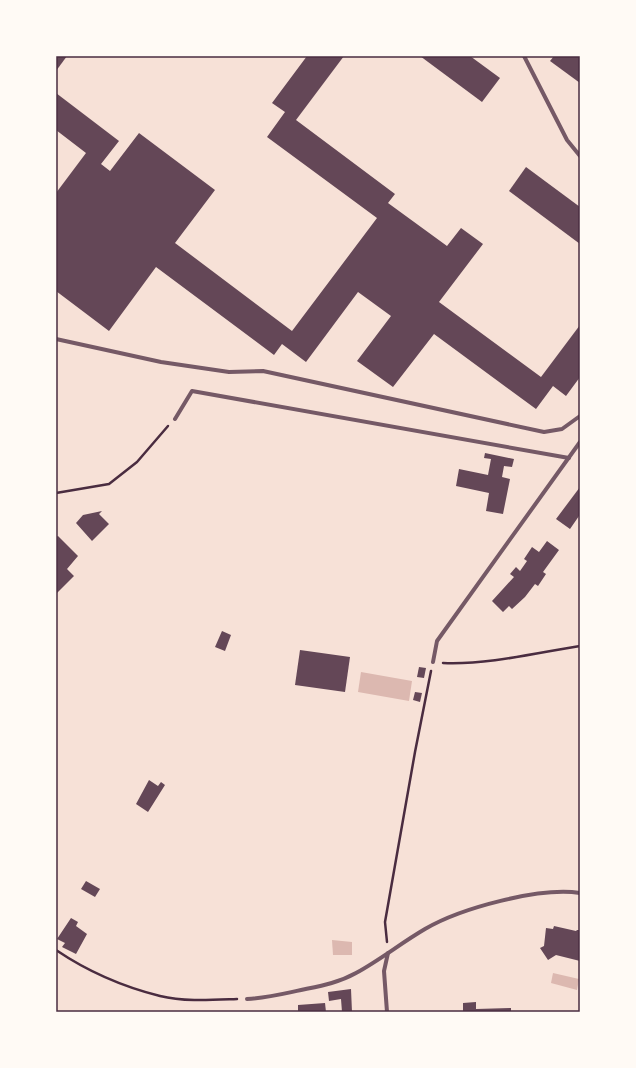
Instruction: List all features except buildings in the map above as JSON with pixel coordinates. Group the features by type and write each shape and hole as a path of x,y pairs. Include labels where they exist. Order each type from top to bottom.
{"street":[{"path":"524,56 567,140 580,156"},
{"path":"56,339 161,362 229,372 263,371 544,432 562,429 580,416"},
{"path":"175,419 192,391 569,458"},
{"path":"433,662 437,641 580,442"},
{"path":"247,999 266,998 329,985 355,974 426,928 452,916 487,904 534,894 567,891 580,893"},
{"path":"387,1012 384,971 388,952"}],"path":[{"path":"56,493 109,484 137,462 175,419"},
{"path":"388,952 385,922 414,752 433,662 454,664 580,646"},
{"path":"56,950 73,962 120,983 161,996 204,1001 247,999"}],"shaded area":[{"path":"361,672 412,681 409,701 358,692"},
{"path":"332,940 352,942 352,955 333,955"},
{"path":"553,973 579,979 577,990 551,983"}]}
